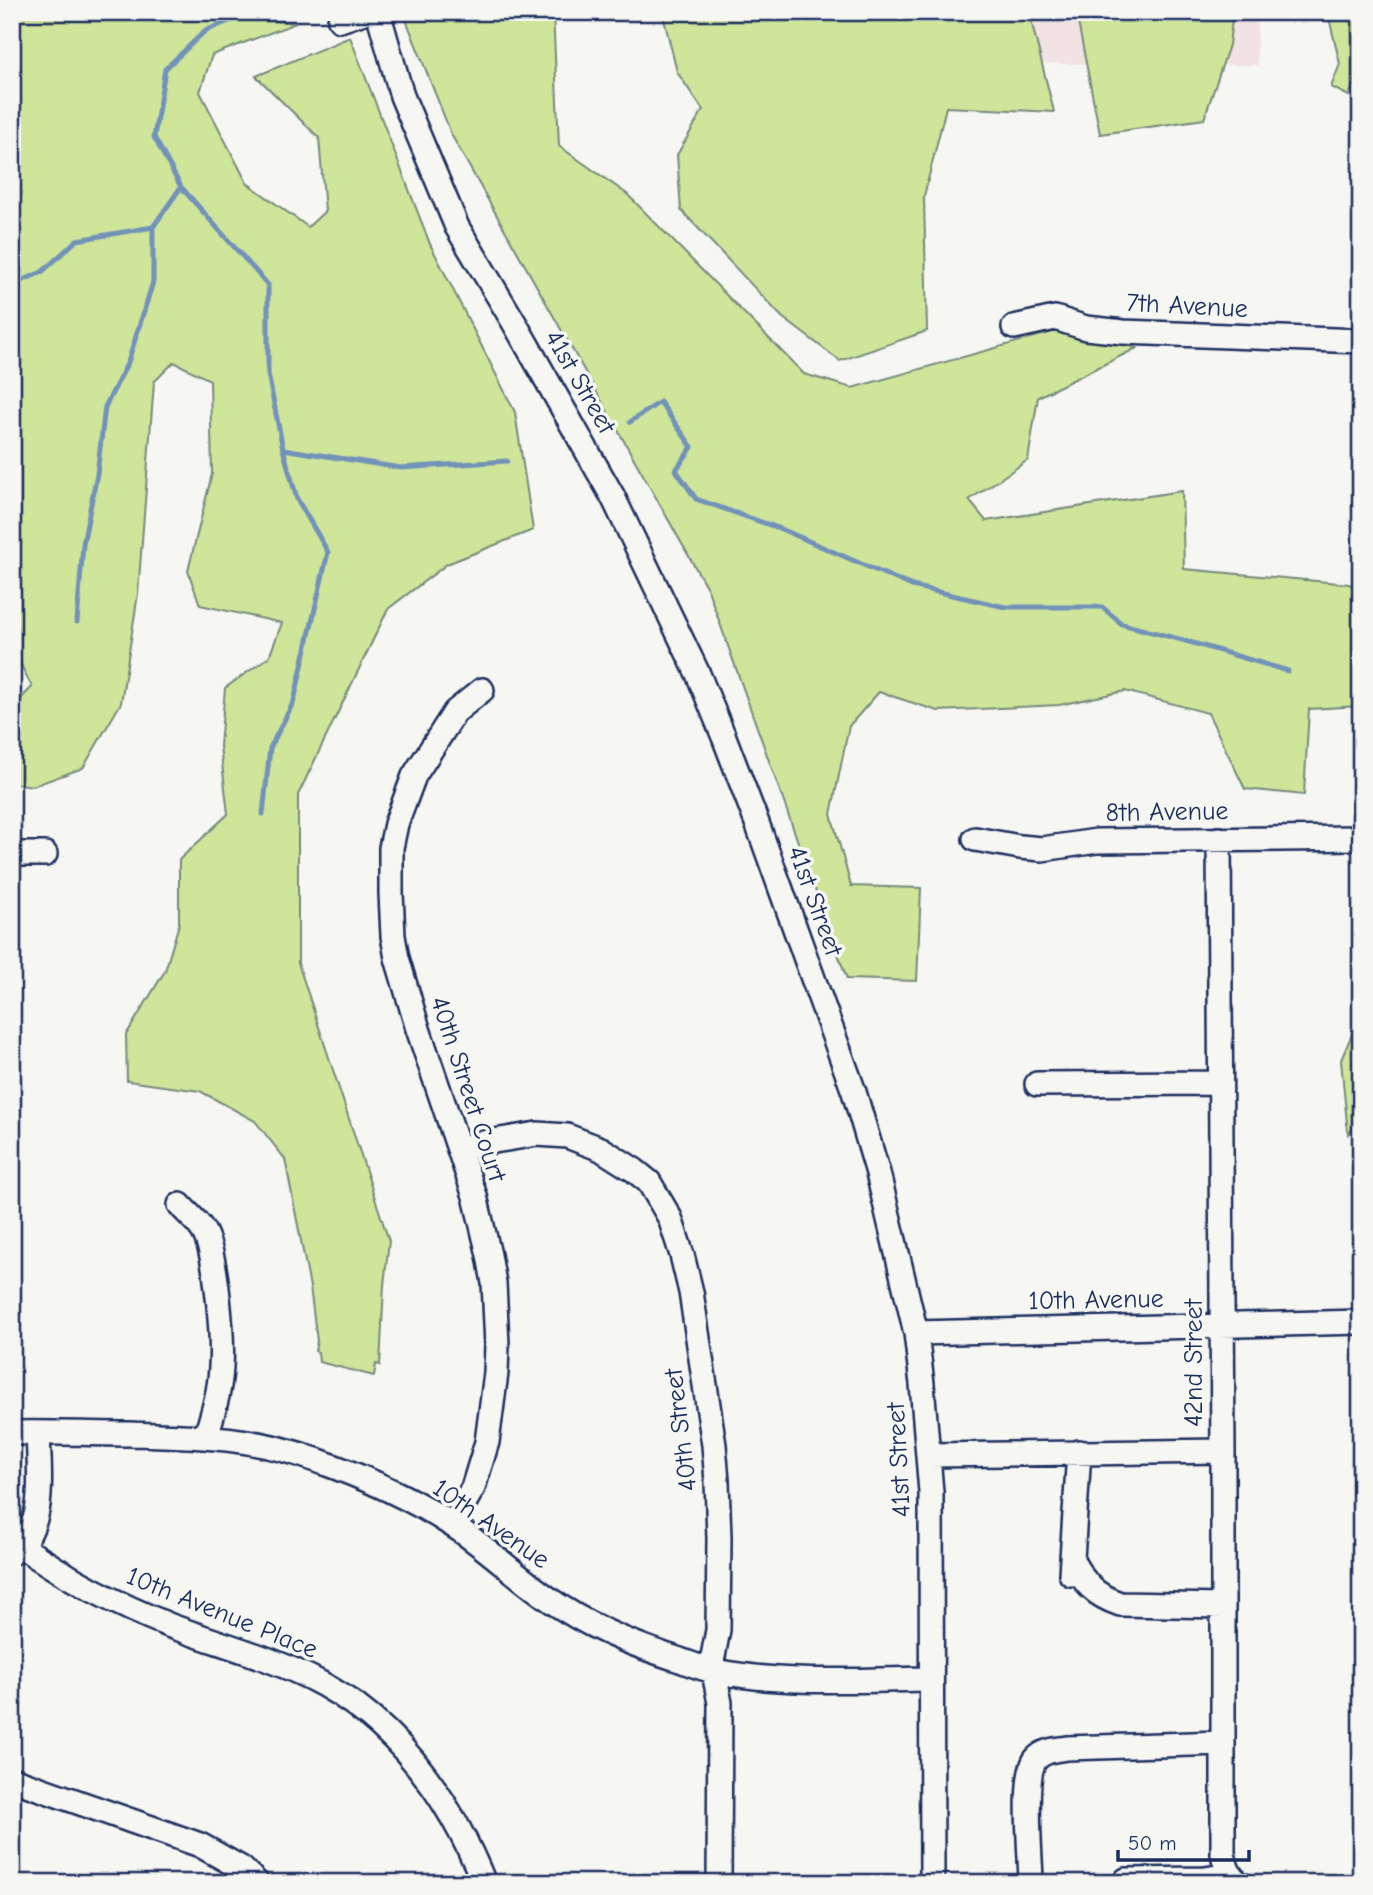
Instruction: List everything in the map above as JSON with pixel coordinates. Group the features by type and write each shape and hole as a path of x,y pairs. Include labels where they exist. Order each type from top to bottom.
{"street":[{"path":"340,20 364,12"},
{"name":"41st Street","path":"378,12 402,96 457,227 613,497 687,650 719,724 813,975 853,1092 884,1197 916,1333 929,1455 932,1883"},
{"name":"7th Avenue","path":"1014,327 1055,318 1086,328 1123,332 1361,341"},
{"name":"40th Street Court","path":"455,1526 463,1504 473,1488 487,1442 496,1373 494,1283 475,1196 418,1029 397,958 391,904 391,848 396,824 414,776 455,712 482,690"},
{"name":"8th Avenue","path":"975,839 1042,849 1097,841 1361,838"},
{"name":"42nd Street","path":"1219,839 1223,1854 1226,1867 1235,1880"},
{"path":"12,854 45,854"},
{"path":"1037,1084 1220,1083"},
{"name":"40th Street","path":"459,1149 537,1134 567,1136 601,1149 634,1170 649,1182 670,1218 691,1292 713,1445 719,1538 718,1630 712,1662 720,1703 719,1883"},
{"path":"180,1205 203,1231 213,1265 220,1320 220,1379 206,1436"},
{"name":"10th Avenue","path":"916,1333 1361,1322"},
{"name":"10th Avenue","path":"12,1433 206,1436 273,1446 316,1460 413,1502 455,1526 565,1610 646,1649 714,1671 794,1680 931,1679"},
{"path":"17,1550 29,1535 36,1517 39,1498 38,1433"},
{"path":"929,1455 1223,1451"},
{"path":"1079,1452 1072,1569 1104,1598 1120,1604 1222,1606"},
{"name":"10th Avenue Place","path":"17,1550 117,1603 172,1626 282,1664 326,1686 360,1709 397,1742 428,1777 455,1820 484,1883"},
{"path":"1031,1883 1029,1777 1035,1760 1041,1755 1067,1748 1222,1743"},
{"path":"12,1779 200,1845 241,1868 257,1883"},
{"path":"1126,1880 1235,1880"}],"shaded area":[{"path":"948,12 1257,12 1257,65 947,63"}],"green space":[{"path":"12,12 212,15 296,23 212,55 200,92 247,183 308,227 325,211 319,138 256,76 350,37 430,244 515,412 533,530 447,564 388,609 298,795 298,963 389,1241 380,1365 376,1364 374,1376 319,1362 318,1352 315,1351 317,1341 310,1287 285,1159 255,1121 200,1091 127,1081 126,1035 165,971 179,924 179,860 228,814 220,746 225,688 269,657 282,623 200,605 188,571 212,474 210,380 174,362 154,382 138,594 121,703 83,768 33,786 12,783 12,708 32,687 14,651 12,613"},
{"path":"403,12 553,12 559,146 627,194 804,374 852,388 1060,330 1137,348 1038,397 1028,460 969,500 986,521 1182,491 1184,569 1349,584 1361,590 1361,706 1309,709 1304,795 1245,789 1208,713 1125,691 1059,705 938,711 879,692 849,726 831,814 851,886 921,888 917,981 847,979 708,590 452,136"},
{"path":"612,12 1029,12 1054,112 946,107 924,196 927,331 840,361 782,317 681,210 677,155 703,110 677,72 663,15"},
{"path":"1076,12 1233,12 1229,45 1204,119 1100,134"},
{"path":"1316,12 1361,12 1361,63 1349,96 1331,87 1340,64 1330,22"},
{"path":"1361,1013 1361,1119 1348,1134 1341,1060"}],"waterway":[{"path":"250,12 205,31 165,69 154,137 181,187 268,285 268,374 283,449 297,499 328,552 294,701 270,748 263,814"},
{"path":"12,285 42,272 77,240 153,227 181,187"},
{"path":"77,622 83,544 97,474 105,407 128,362 153,282 153,227"},
{"path":"630,422 660,402 692,447 676,470 696,499 781,529 912,586 1005,607 1102,607 1122,624 1288,671"},
{"path":"283,449 401,468 507,461"}]}
